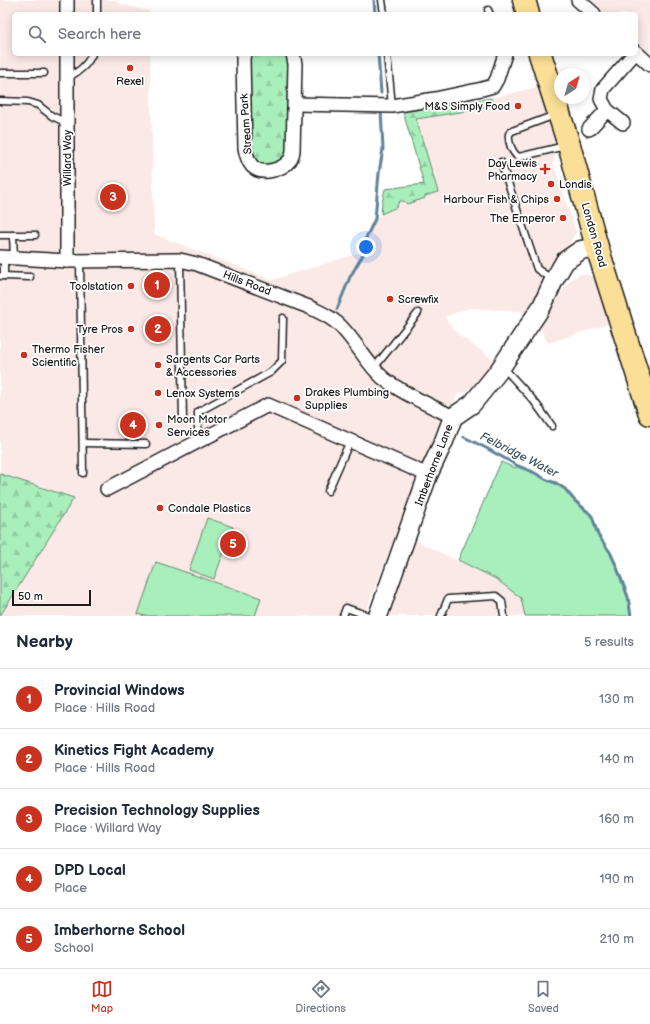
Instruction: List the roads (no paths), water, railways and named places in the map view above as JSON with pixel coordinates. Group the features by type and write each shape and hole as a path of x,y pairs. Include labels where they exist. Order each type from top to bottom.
{"highway":[{"path":"524,0 527,12"},
{"name":"London Road","path":"541,56 569,145 597,247 650,414"}],"street":[{"path":"66,0 67,12"},
{"path":"578,0 592,12"},
{"path":"638,55 650,65"},
{"name":"Willard Way","path":"67,56 67,123 73,261"},
{"name":"Stream Park","path":"244,56 245,148 247,157 252,166 261,170 270,171 279,168 291,159 293,151 295,104 295,64 293,56"},
{"path":"295,104 392,106 436,99 482,89 493,86 497,79 504,56"},
{"path":"622,123 607,110 601,99 604,89 632,56"},
{"path":"589,129 607,110"},
{"name":"Imberhorne Lane","path":"378,616 428,475 444,441 453,417 472,404 502,366 542,306 565,261 581,250 597,247"},
{"name":"Hills Road","path":"6,257 73,261 180,260 197,264 309,307 323,314 344,330 383,378 398,388 453,417"},
{"path":"107,490 268,405 428,475"}],"lane":[{"path":"97,0 97,12"},
{"path":"382,0 384,12"},
{"path":"67,78 76,73 86,64 91,56"},
{"path":"387,56 392,106"},
{"path":"0,72 44,73"},
{"path":"0,101 28,102 38,105 52,116 67,123"},
{"path":"559,114 512,131 508,134 508,138 514,153 519,157 569,145"},
{"path":"501,162 537,269 554,280"},
{"path":"0,234 35,235"},
{"path":"13,235 2,276 30,277"},
{"path":"180,260 183,420"},
{"path":"73,261 84,473"},
{"path":"374,368 418,313"},
{"path":"198,442 198,412 271,372 282,361 283,318"},
{"path":"502,366 534,401 552,426"},
{"path":"328,491 350,441"},
{"path":"83,444 146,444"},
{"path":"441,616 448,599 496,596 502,601 504,616"},
{"path":"343,616 346,608 369,616"}],"waterway":[{"name":"Felbridge Water","path":"374,0 375,12"},
{"name":"Felbridge Water","path":"378,56 381,93"},
{"name":"Felbridge Water","path":"337,309 350,277 364,253 365,240 375,219 379,173 383,149 381,110"},
{"name":"Felbridge Water","path":"464,437 518,466 556,483 565,489 575,501 592,516 598,535 610,552 616,565 628,597 631,616"}],"place":[{"name":"Rexel","path":"130,68"},
{"name":"M&S Simply Food","path":"518,106"},
{"name":"Day Lewis Pharmacy","path":"545,169"},
{"name":"Londis","path":"551,184"},
{"name":"Precision Technology Supplies","path":"113,197"},
{"name":"Harbour Fish & Chips","path":"557,199"},
{"name":"The Emperor","path":"563,218"},
{"name":"Provincial Windows","path":"157,285"},
{"name":"Toolstation","path":"131,286"},
{"name":"Screwfix","path":"390,299"},
{"name":"Tyre Pros","path":"131,329"},
{"name":"Kinetics Fight Academy","path":"158,329"},
{"name":"Thermo Fisher Scientific","path":"24,355"},
{"name":"Sargents Car Parts & Accessories","path":"158,365"},
{"name":"Lenox Systems","path":"158,393"},
{"name":"Drakes Plumbing Supplies","path":"297,398"},
{"name":"DPD Local","path":"133,425"},
{"name":"Moon Motor Services","path":"159,425"},
{"name":"Condale Plastics","path":"160,508"},
{"name":"Imberhorne School","path":"233,544"}]}
